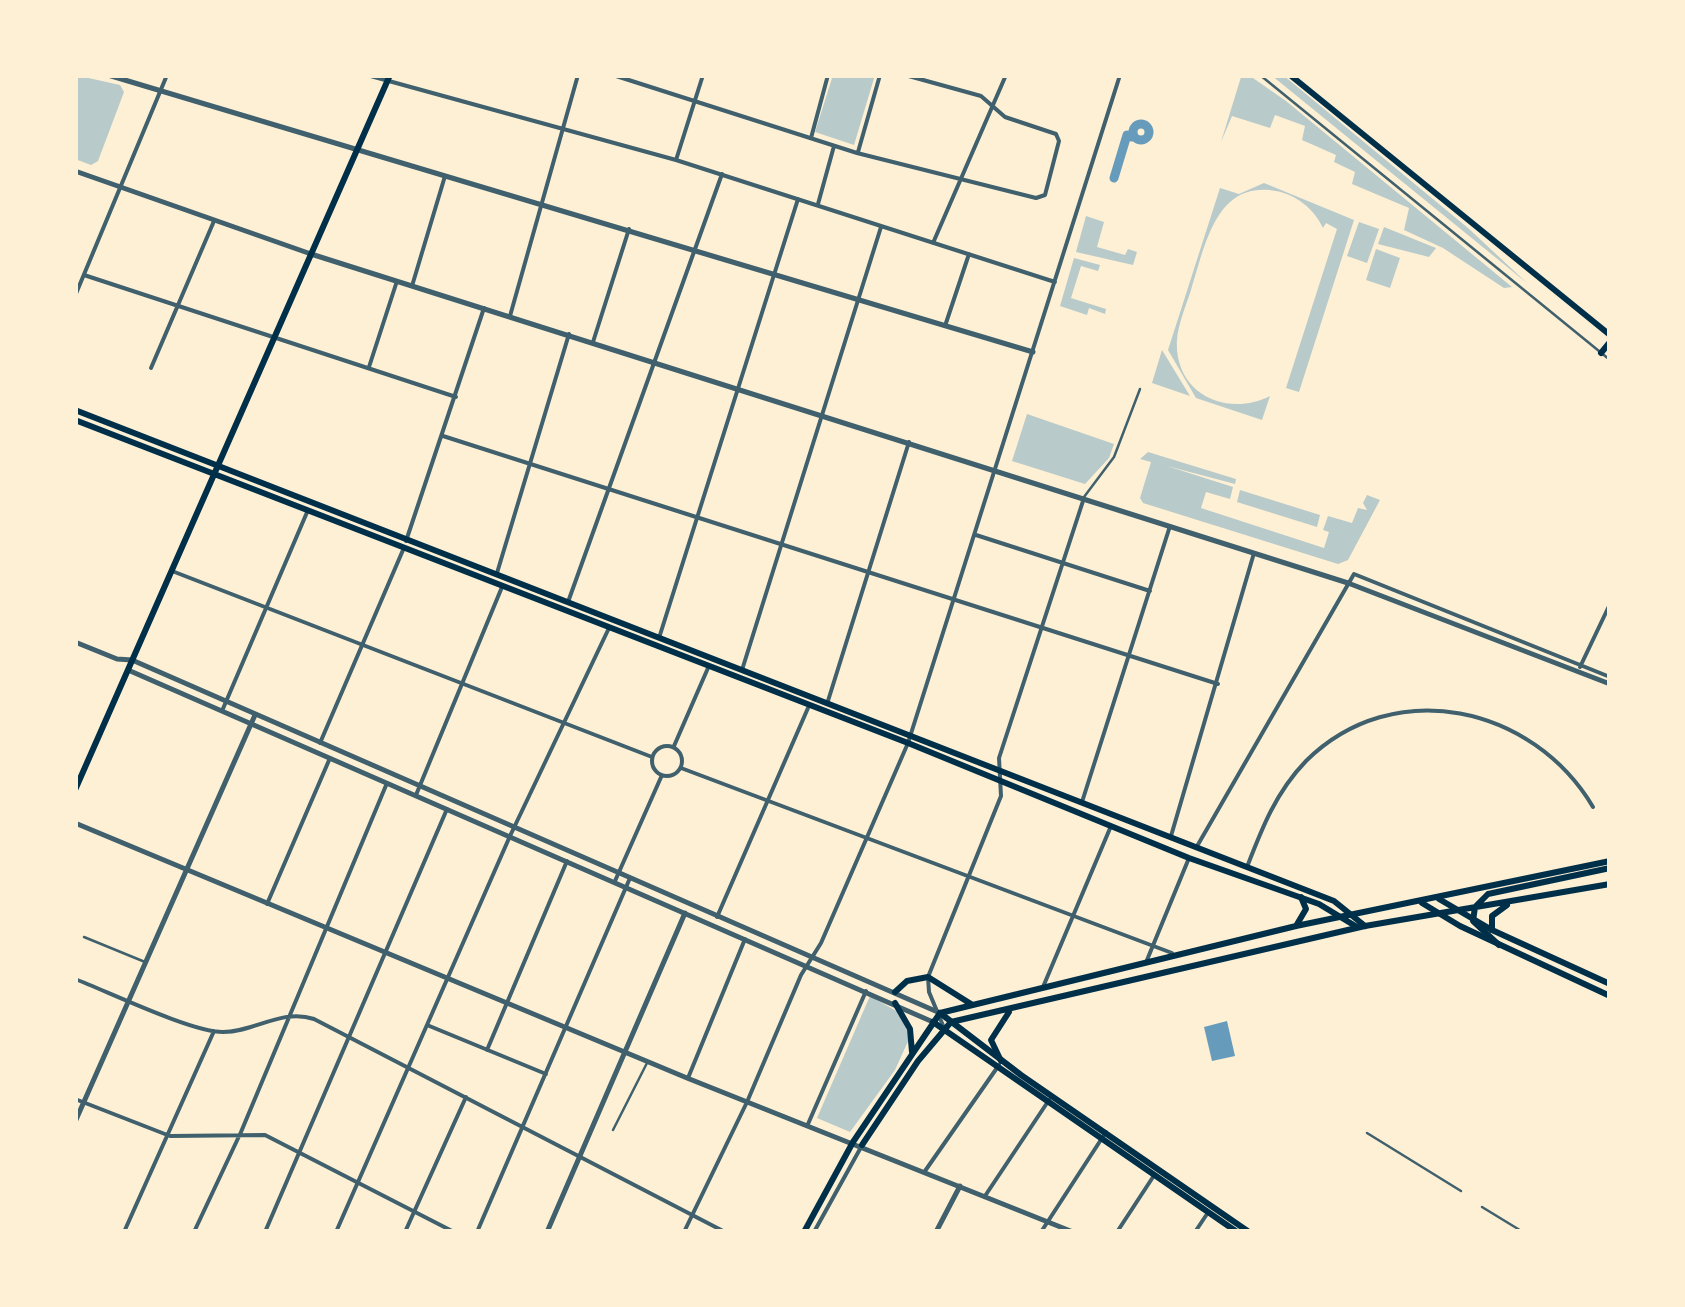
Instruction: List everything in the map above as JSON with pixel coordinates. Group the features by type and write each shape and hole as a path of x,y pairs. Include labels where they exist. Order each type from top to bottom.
{"main road":[{"path":"1290,75 1610,338 1602,353"},
{"path":"75,790 389,78"},
{"path":"75,410 826,704 998,766 1246,867 1361,926"},
{"path":"75,420 808,708 908,743 1189,858 1340,904 1356,916 1361,926"},
{"path":"804,1232 853,1142 940,1013 1296,926 1610,865"},
{"path":"862,1146 952,1022 1009,1012 1361,926 1610,884"},
{"path":"1492,890 1498,900 1514,902"},
{"path":"1473,921 1474,907 1492,890"},
{"path":"1296,926 1306,909 1298,893"},
{"path":"1439,900 1459,910 1498,945"},
{"path":"1492,930 1492,916 1514,902"},
{"path":"1422,903 1498,945 1610,996"},
{"path":"1473,921 1610,984"},
{"path":"895,992 912,979 928,977 972,1004"},
{"path":"894,1003 910,1029 912,1052"},
{"path":"999,1064 991,1040 1009,1012"},
{"path":"940,1013 999,1064"},
{"path":"933,1022 1249,1232"},
{"path":"1210,1209 1237,1232"}],"street":[{"path":"108,75 1033,352"},
{"path":"75,296 167,75"},
{"path":"367,75 676,160 1056,282"},
{"path":"510,316 578,75"},
{"path":"613,75 858,153 1036,198 1046,192 1058,136 1005,117 982,96 905,75"},
{"path":"676,160 702,75"},
{"path":"810,139 828,75"},
{"path":"858,153 880,75"},
{"path":"933,243 1006,75"},
{"path":"684,1232 748,1102 912,734 1120,75"},
{"path":"817,206 834,146"},
{"path":"75,171 311,254 1348,583 1580,668"},
{"path":"568,602 722,174"},
{"path":"412,286 445,176"},
{"path":"658,638 772,271 798,200"},
{"path":"151,368 214,221"},
{"path":"742,670 882,226"},
{"path":"593,342 629,229"},
{"path":"945,326 969,254"},
{"path":"84,275 456,397"},
{"path":"368,368 397,281"},
{"path":"320,744 404,548 484,308"},
{"path":"415,795 502,586 497,573 569,334"},
{"path":"443,436 1044,625 1218,684"},
{"path":"826,704 909,442"},
{"path":"944,1028 929,992 928,977 971,878 1003,782 998,766 1084,498"},
{"path":"222,711 308,510"},
{"path":"1082,803 1170,526"},
{"path":"976,535 1150,591"},
{"path":"1170,838 1254,552"},
{"path":"172,571 652,757"},
{"path":"1196,848 1354,574 1610,680"},
{"path":"1580,668 1610,604"},
{"path":"336,1232 510,836 609,628"},
{"path":"75,642 117,659 132,660 940,1013"},
{"path":"674,747 708,668"},
{"path":"128,670 933,1022"},
{"path":"717,917 808,708"},
{"path":"1246,867 1276,797 1307,761 1349,729 1416,710 1486,716 1516,730 1562,764 1593,807"},
{"path":"75,1122 255,714"},
{"path":"660,747 674,747 681,754 681,768 671,776 662,776 653,768 652,757 660,747"},
{"path":"266,904 330,758"},
{"path":"681,768 1174,954"},
{"path":"615,880 662,776"},
{"path":"194,1232 241,1132 387,783"},
{"path":"265,1232 447,809"},
{"path":"75,823 647,1062 1073,1232"},
{"path":"1041,991 1111,826"},
{"path":"1147,960 1189,858"},
{"path":"488,1050 568,860"},
{"path":"477,1232 630,878"},
{"path":"547,1232 688,904"},
{"path":"687,1078 745,939"},
{"path":"75,979 214,1031 242,1029 291,1014 314,1019 726,1232"},
{"path":"807,1126 866,991"},
{"path":"426,1025 546,1074"},
{"path":"124,1232 214,1031"},
{"path":"926,1171 999,1064"},
{"path":"405,1232 466,1097"},
{"path":"985,1196 1050,1099"},
{"path":"75,1100 170,1136 197,1138 241,1132 265,1135 454,1232"},
{"path":"1041,1232 1103,1136"},
{"path":"814,1232 862,1146"},
{"path":"1117,1232 1157,1172"},
{"path":"936,1232 960,1186"},
{"path":"1195,1232 1210,1209"}],"lane":[{"path":"1260,75 1610,360"},
{"path":"1084,498 1118,450 1140,389"},
{"path":"84,937 146,962"},
{"path":"613,1130 647,1062"},
{"path":"1367,1132 1461,1191"},
{"path":"1482,1207 1523,1232"}],"shaded area":[{"path":"75,75 120,85 124,92 98,161 91,165 75,159"},
{"path":"833,75 875,75 854,145 815,132"},
{"path":"1271,75 1283,75 1468,228 1527,283"},
{"path":"1241,77 1253,78 1286,101 1512,287 1504,288 1443,248 1404,230 1409,208 1352,184 1355,172 1334,162 1336,155 1302,140 1305,126 1275,115 1270,128 1232,116 1221,142"},
{"path":"1264,183 1354,220 1299,392 1286,388 1337,229 1326,223 1323,228 1298,199 1276,191 1255,190 1226,206 1208,237 1179,327 1177,350 1181,367 1198,391 1224,403 1255,402 1270,396 1262,420 1196,398 1168,350 1220,188 1239,194"},
{"path":"1086,216 1104,222 1097,247 1125,255 1128,249 1137,252 1133,265 1076,252"},
{"path":"1359,222 1379,229 1367,263 1347,256"},
{"path":"1384,227 1436,248 1429,257 1378,244"},
{"path":"1376,249 1400,258 1390,288 1366,280"},
{"path":"1074,258 1100,265 1098,271 1081,266 1071,298 1106,309 1105,314 1089,308 1087,315 1060,306"},
{"path":"1162,350 1190,396 1152,383"},
{"path":"1027,414 1114,444 1109,458 1085,484 1012,461"},
{"path":"1148,452 1236,479 1235,484 1167,466 1233,487 1230,499 1206,492 1201,508 1324,548 1329,532 1323,530 1328,516 1352,523 1358,508 1367,510 1363,503 1367,495 1380,500 1348,560 1338,564 1143,503 1140,498 1151,462 1140,459"},
{"path":"1240,490 1320,515 1317,527 1237,502"},
{"path":"870,996 898,1012 910,1037 895,1070 850,1132 817,1118"}],"water":[{"path":"1227,1021 1235,1056 1212,1061 1204,1027"}],"waterway":[{"path":"1141,124 1149,132 1141,140 1133,132 1141,124"},
{"path":"1114,178 1127,135 1132,137"}]}
